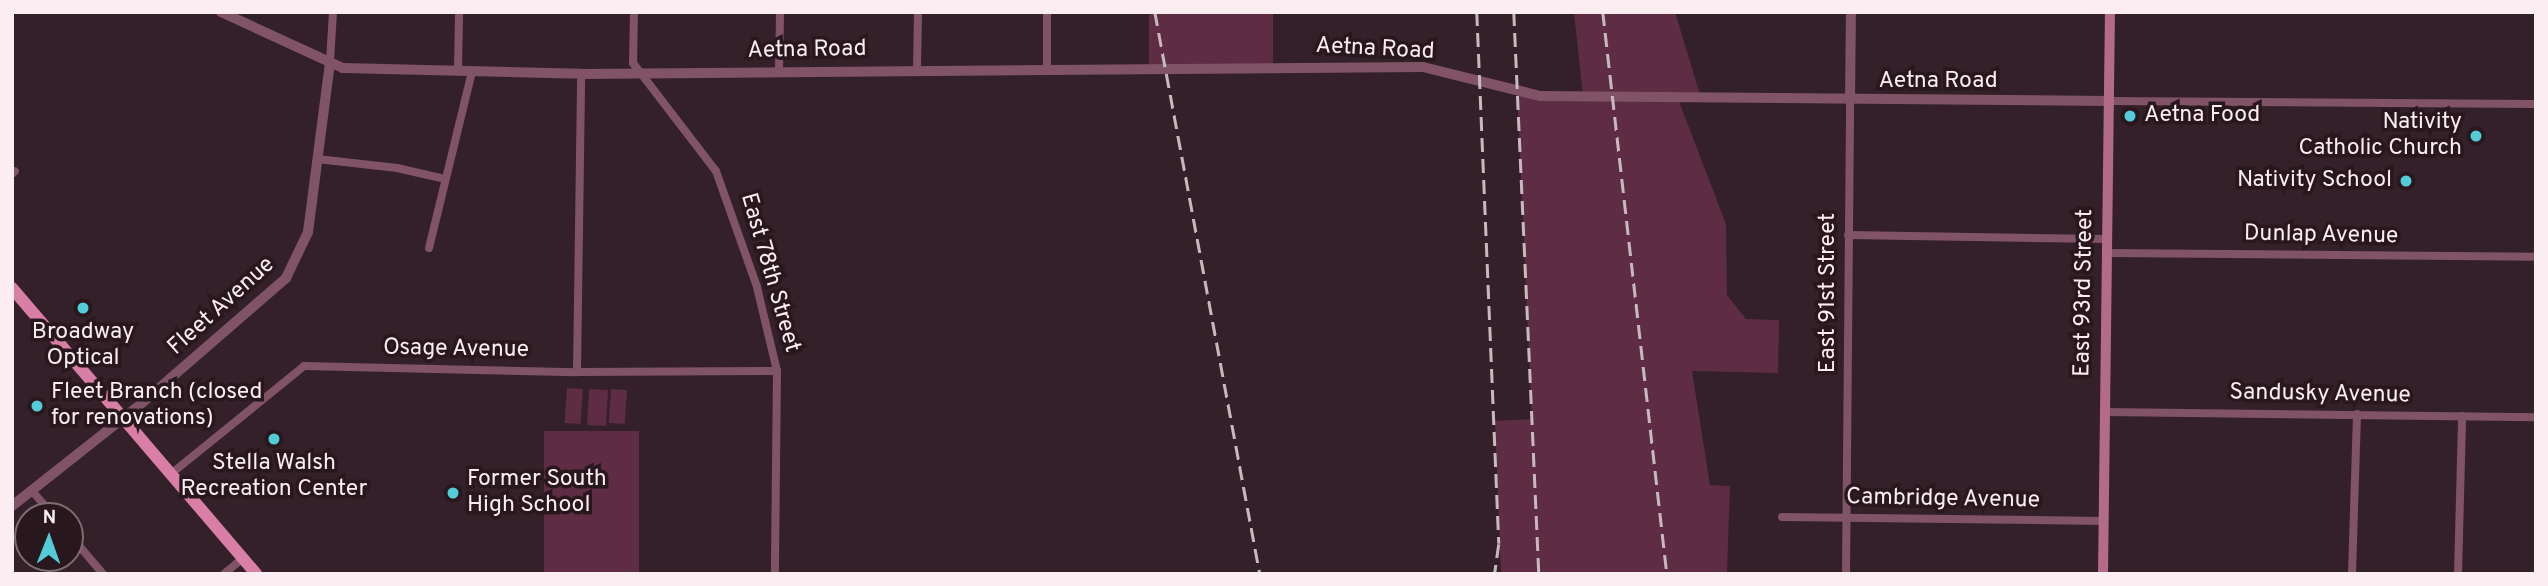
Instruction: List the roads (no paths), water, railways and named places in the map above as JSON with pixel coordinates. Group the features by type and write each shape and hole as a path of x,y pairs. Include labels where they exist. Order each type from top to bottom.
{"main road":[{"name":"East 93rd Street","path":"2103,574 2110,12"},
{"path":"12,288 256,574"}],"street":[{"path":"330,62 333,12"},
{"path":"458,71 459,12"},
{"name":"East 78th Street","path":"634,12 633,63 716,171 730,202 777,371 775,574"},
{"path":"779,71 780,12"},
{"path":"917,69 918,12"},
{"path":"1047,12 1047,69"},
{"name":"East 91st Street","path":"1846,574 1851,12"},
{"name":"Aetna Road","path":"226,13 343,68 581,74 917,69 1423,67 1517,92 1604,97 2536,104"},
{"name":"Fleet Avenue","path":"12,506 124,418 286,278 308,232 330,62"},
{"path":"429,248 472,71"},
{"path":"577,372 581,74"},
{"path":"317,159 397,167 446,179"},
{"path":"1848,234 2107,239"},
{"name":"Dunlap Avenue","path":"2107,253 2536,257"},
{"name":"Osage Avenue","path":"172,473 304,366 577,372 777,371"},
{"name":"Sandusky Avenue","path":"2105,412 2536,417"},
{"path":"2352,574 2357,414"},
{"path":"2458,574 2462,416"},
{"path":"33,492 42,502"},
{"name":"Cambridge Avenue","path":"1782,517 2103,521"},
{"path":"84,552 103,574"},
{"path":"224,574 243,558"}],"railway":[{"path":"1155,12 1260,574"},
{"path":"1477,12 1499,544 1495,574"},
{"path":"1514,12 1539,574"},
{"path":"1603,12 1667,574"}],"place":[{"name":"Aetna Food","path":"2130,116"},
{"name":"Nativity Catholic Church","path":"2476,136"},
{"name":"Nativity School","path":"2406,181"},
{"name":"Broadway Optical","path":"83,308"},
{"name":"Fleet Branch (closed for renovations)","path":"37,406"},
{"name":"Stella Walsh Recreation Center","path":"274,439"},
{"name":"Former South High School","path":"453,493"}]}
